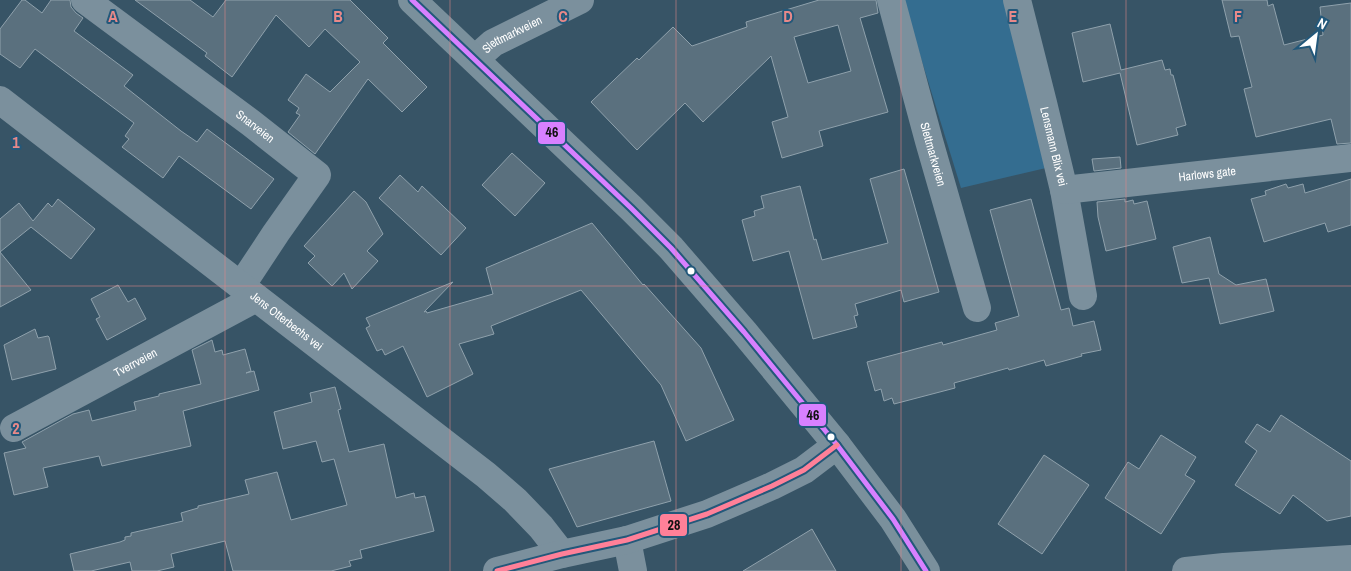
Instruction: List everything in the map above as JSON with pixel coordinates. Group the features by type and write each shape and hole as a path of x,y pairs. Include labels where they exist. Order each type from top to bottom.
{"main road":[{"path":"412,0 671,248 740,326 837,445 893,519 926,571"}],"street":[{"name":"Snarveien","path":"85,0 251,123 317,175 276,233 248,292"},
{"name":"Slettmarkveien","path":"475,59 493,43 580,0"},
{"name":"Slettmarkveien","path":"891,0 977,308"},
{"name":"Lensmann Blix vei","path":"1017,0 1064,190 1083,296"},
{"name":"Jens Otterbechs vei","path":"0,100 486,475 515,500 562,554"},
{"name":"Harlows gate","path":"1064,190 1351,158"},
{"name":"Tverrveien","path":"14,428 248,292"},
{"path":"497,571 626,540 707,514 804,470 837,445"},
{"path":"626,540 633,571"},
{"path":"1186,571 1224,566 1351,559"}],"shaded area":[{"path":"903,0 1004,0 1046,168 961,188"}],"building":[{"path":"22,0 25,0 42,13 51,0 70,0 71,7 83,18 74,31 133,75 124,86 197,142 207,129 274,179 251,209 179,156 163,178 122,147 129,139 125,136 134,123 35,49 20,68 0,54 0,29"},
{"path":"135,0 190,0 213,17 226,0 350,0 388,38 383,43 427,87 402,112 368,79 315,154 288,132 300,115 296,113 299,108 288,100 306,74 330,92 360,62 325,29 309,47 276,15 232,77 205,56 207,53"},
{"path":"819,0 876,0 878,13 860,18 888,112 819,131 823,146 782,158 772,122 788,117 771,56 703,122 685,103 637,150 591,102 673,27 692,46 747,27 746,22","holes":["838,25 851,71 808,83 794,37"]},
{"path":"1222,0 1267,0 1268,6 1273,4 1284,45 1323,35 1320,7 1351,3 1351,143 1337,144 1331,119 1256,137 1244,89 1252,87 1239,36 1231,37"},
{"path":"1110,24 1121,70 1162,60 1165,70 1170,69 1186,125 1176,128 1178,135 1137,145 1120,73 1083,82 1072,33"},
{"path":"512,153 545,183 515,216 482,185"},
{"path":"1120,157 1121,168 1094,171 1092,159"},
{"path":"904,169 939,292 904,302 901,290 855,304 858,315 854,316 857,327 813,339 789,251 753,261 742,220 755,216 754,211 764,208 761,196 800,186 814,240 816,239 822,260 888,243 870,179"},
{"path":"400,175 418,192 422,186 466,228 441,255 379,198"},
{"path":"1351,179 1351,225 1328,232 1325,223 1264,242 1251,199 1266,195 1265,191 1286,184 1288,188 1303,184 1305,193"},
{"path":"354,191 366,202 383,234 367,251 378,261 352,289 344,273 332,286 308,263 315,256 304,246"},
{"path":"58,199 95,229 71,259 31,227 0,252 0,219 19,203 33,221 48,203 52,207"},
{"path":"1031,199 1061,310 1069,308 1073,326 1094,321 1101,350 1081,354 1082,356 1046,366 1044,360 1009,370 1008,368 954,383 955,388 894,404 892,398 884,401 881,389 875,391 867,362 942,342 943,345 997,330 995,323 1019,316 990,210"},
{"path":"1125,199 1125,202 1133,200 1134,204 1147,201 1156,239 1106,251 1098,217 1097,202"},
{"path":"592,223 643,285 701,348 734,420 686,441 661,385 581,290 491,326 494,334 459,344 473,374 427,397 403,346 385,355 382,349 377,351 366,328 370,326 366,318 453,282 424,312 426,311 427,313 493,294 486,268"},
{"path":"1210,237 1219,274 1236,285 1266,279 1274,311 1220,324 1209,278 1182,283 1173,247"},
{"path":"0,252 31,290 0,307"},
{"path":"118,285 128,302 135,298 146,319 107,340 96,319 100,317 91,299"},
{"path":"35,329 38,338 49,337 56,369 12,380 4,345"},
{"path":"212,340 215,352 222,350 223,355 245,349 251,371 246,373 254,371 259,390 183,411 191,446 102,466 99,456 43,468 48,487 14,495 4,453 26,448 22,442 73,414 89,410 92,421 136,410 134,402 201,384 192,350"},
{"path":"335,387 341,409 338,410 349,452 384,444 396,498 414,493 415,498 425,496 434,531 360,550 362,558 349,561 351,566 331,571 233,571 225,541 171,554 174,567 157,571 132,571 130,562 91,571 74,571 70,554 120,542 125,540 125,537 131,536 131,533 183,521 181,513 198,508 198,506 249,494 245,480 277,472 291,520 347,505 334,459 322,462 316,441 283,449 274,412 312,402 310,393"},
{"path":"1281,415 1351,461 1351,516 1327,521 1293,495 1280,514 1235,485 1257,451 1245,442 1257,424 1270,432"},
{"path":"1161,435 1196,457 1185,475 1195,481 1161,534 1105,498 1128,462 1139,469"},
{"path":"654,441 671,501 577,527 549,469"},
{"path":"1044,455 1089,485 1042,554 998,524"},
{"path":"812,529 836,571 743,571 776,551"}],"transit line":[{"name":"46","path":"412,0 671,248 744,332 837,445 893,519 926,571"},
{"name":"28","path":"497,571 627,540 707,514 804,470 837,445"}]}
